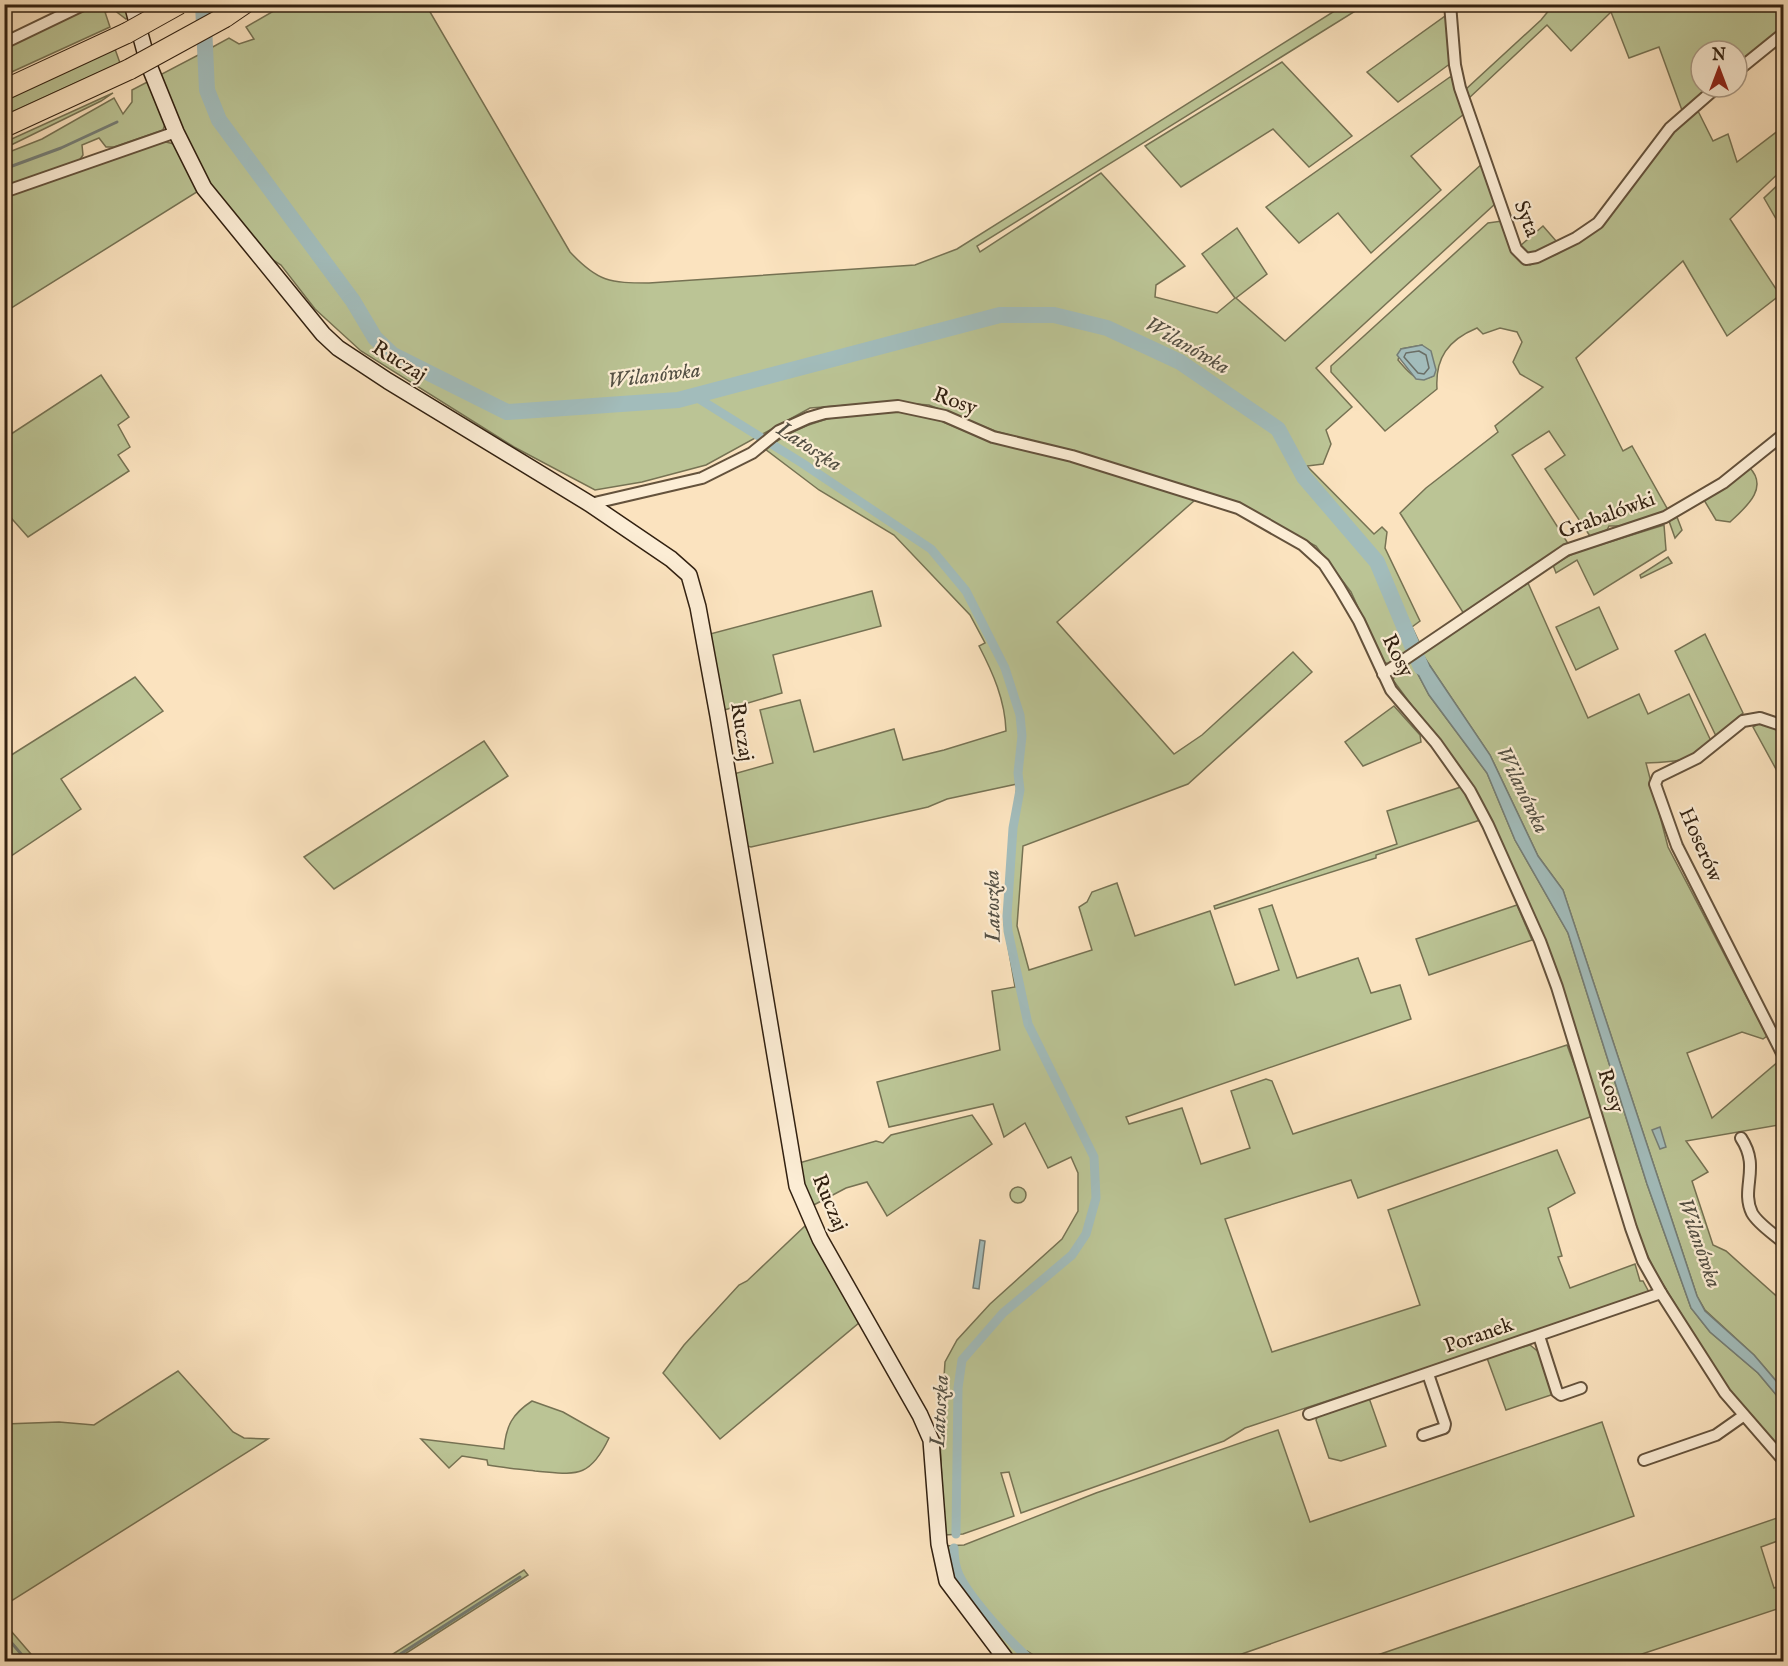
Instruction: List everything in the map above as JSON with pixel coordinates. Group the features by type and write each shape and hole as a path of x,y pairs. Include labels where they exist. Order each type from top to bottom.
{"highway":[{"path":"4,90 127,33 179,4"},
{"path":"4,126 130,69 225,17 244,4"}],"street":[{"path":"4,43 86,4"},
{"name":"Ruczaj","path":"132,4 147,60 176,132 213,202 299,307 338,348 590,504 671,559 689,575 718,716 797,1186 813,1225 920,1415 931,1440 939,1544 947,1581 1008,1662"},
{"name":"Syta","path":"1450,4 1455,65 1460,88 1516,249 1526,259 1537,257 1576,238 1598,223 1670,128 1703,99"},
{"path":"1749,61 1784,33"},
{"path":"4,192 176,132"},
{"name":"Rosy","path":"590,504 702,478 752,453 779,431 825,413 898,406 945,417 993,437 1072,456 1238,508 1303,545 1324,564 1359,621 1391,690 1436,743 1470,791 1488,825 1540,941 1557,987 1635,1242 1661,1293 1725,1393 1784,1461"},
{"name":"Grabalówki","path":"1383,674 1566,550 1678,510 1723,483 1784,434"},
{"name":"Hoserów","path":"1784,726 1760,718 1743,721 1697,758 1656,779 1655,784 1677,846 1784,1057"},
{"path":"1741,1138 1752,1163 1748,1197 1751,1210 1755,1217 1784,1243"},
{"name":"Poranek","path":"1309,1414 1661,1293"},
{"path":"1539,1336 1557,1392 1562,1395 1581,1388"},
{"path":"1423,1435 1444,1428 1445,1424 1428,1374"},
{"path":"1644,1460 1716,1435 1743,1416"}],"green space":[{"path":"101,5 124,5 129,17 126,19 114,10 105,12 110,27 5,75 4,48 70,16"},
{"path":"284,5 426,5 570,252 589,270 605,279 649,283 915,265 957,249 1344,5 1365,5 977,246 980,252 1101,173 1185,266 1156,285 1155,297 1217,313 1235,298 1202,254 1237,228 1267,274 1236,298 1285,341 1483,163 1496,203 1316,368 1352,407 1326,430 1331,444 1323,464 1307,466 1374,534 1382,527 1387,532 1385,548 1420,621 1412,627 1420,644 1389,664 1383,662 1351,592 1316,546 1237,503 1073,452 995,431 929,405 891,402 810,408 706,465 642,482 595,490 514,447 361,351 315,309 281,265 265,255 216,195 180,132 158,76 202,53 205,89 215,117 253,172 259,168 219,113 214,96 209,49 229,38 239,44 254,39 246,27"},
{"path":"1546,5 1777,5 1783,28 1749,57 1749,39 1689,39 1689,99 1699,99 1683,113 1659,47 1629,58 1611,12 1571,51 1547,25 1468,99 1465,90 1550,9"},
{"path":"1448,14 1451,63 1398,102 1367,72"},
{"path":"115,49 120,63 5,115 5,99"},
{"path":"1282,62 1352,136 1309,167 1273,129 1181,187 1145,146"},
{"path":"1450,77 1454,78 1464,114 1411,156 1441,190 1371,253 1338,213 1299,243 1266,207"},
{"path":"151,80 166,121 163,130 114,147 106,147 99,138 82,145 83,155 79,161 5,187 4,154 42,139 114,98 123,114 132,102 132,90"},
{"path":"113,93 101,101 5,148 5,142"},
{"path":"1698,111 1713,141 1728,134 1737,162 1783,127 1783,169 1730,219 1780,295 1727,336 1683,261 1576,358 1623,451 1632,446 1668,510 1620,526 1609,526 1607,530 1590,536 1545,469 1565,455 1549,431 1512,455 1569,545 1464,614 1400,513 1426,488 1498,432 1495,426 1543,387 1520,374 1513,362 1522,342 1517,332 1500,328 1483,334 1477,328 1458,338 1445,351 1441,359 1437,389 1385,431 1331,372 1331,366 1488,223 1502,221 1517,258 1530,265 1557,254 1602,227 1673,130","holes":["1422,345 1433,376 1422,379 1410,373 1398,360 1401,349"]},
{"path":"162,141 174,144 200,190 5,312 4,196"},
{"path":"1783,180 1783,231 1764,198"},
{"path":"1543,226 1557,242 1539,252 1527,253 1520,246"},
{"path":"101,375 129,417 118,425 130,447 118,455 129,471 28,537 5,511 5,438"},
{"path":"899,411 934,418 991,442 1068,459 1195,500 1057,622 1174,754 1202,735 1293,652 1312,672 1188,784 1023,846 1017,926 1029,970 1092,950 1079,907 1087,902 1092,892 1117,883 1135,936 1210,911 1235,985 1279,970 1259,909 1272,905 1297,978 1358,958 1371,993 1400,985 1411,1019 1126,1117 1129,1124 1182,1108 1201,1164 1250,1148 1231,1091 1266,1079 1272,1081 1293,1134 1567,1045 1593,1116 1358,1198 1351,1180 1225,1219 1272,1352 1420,1305 1388,1210 1557,1150 1575,1193 1548,1208 1562,1256 1558,1257 1570,1288 1635,1264 1640,1281 1643,1281 1650,1294 1245,1428 1224,1441 1021,1513 1009,1472 1001,1473 1014,1516 963,1534 944,1535 940,1437 945,1362 957,1340 990,1304 1062,1239 1078,1211 1078,1173 1071,1157 1048,1168 1025,1123 1004,1137 993,1104 889,1127 877,1082 1000,1050 992,991 1015,987 1004,923 1017,784 947,799 928,807 751,847 743,845 730,775 773,763 760,710 800,700 814,752 894,729 903,760 1006,731 997,687 979,646 985,643 970,615 894,535 819,490 765,449 814,423 844,416"},
{"path":"1749,467 1757,482 1753,497 1730,522 1716,520 1704,500 1732,482"},
{"path":"1677,517 1682,530 1675,538 1669,521"},
{"path":"1664,525 1666,550 1594,595 1577,560 1556,573 1553,565 1574,553"},
{"path":"1668,557 1672,563 1641,578 1640,575"},
{"path":"1528,583 1588,718 1639,694 1648,714 1689,694 1711,741 1688,758 1646,763 1668,847 1767,1036 1763,1039 1742,1032 1687,1053 1712,1118 1779,1061 1783,1068 1784,1124 1686,1141 1708,1172 1692,1181 1713,1245 1726,1251 1783,1302 1783,1389 1754,1355 1705,1310 1697,1296 1563,890 1538,856 1490,755 1422,654"},
{"path":"872,591 881,626 773,655 782,693 721,711 710,634"},
{"path":"1599,607 1618,649 1576,670 1556,627"},
{"path":"1705,634 1743,713 1716,736 1675,651"},
{"path":"1411,661 1429,695 1487,773 1515,840 1568,933 1647,1184 1691,1308 1710,1332 1758,1373 1783,1403 1783,1454 1731,1395 1656,1273 1639,1238 1565,1004 1557,970 1446,752 1393,680 1397,671"},
{"path":"135,677 163,711 61,779 81,809 5,860 5,759"},
{"path":"1394,706 1420,735 1421,742 1363,766 1345,742"},
{"path":"1760,723 1783,731 1783,782 1753,727"},
{"path":"484,741 508,776 334,889 304,857"},
{"path":"1461,787 1483,819 1376,855 1376,858 1215,909 1214,906 1397,844 1387,811"},
{"path":"1517,905 1532,940 1429,975 1416,939"},
{"path":"972,1115 992,1144 887,1216 867,1182 846,1188 808,1208 799,1163 876,1141 883,1143 891,1135"},
{"path":"1018,1187 1024,1189 1026,1195 1024,1201 1018,1203 1012,1201 1010,1195 1012,1189"},
{"path":"805,1226 860,1322 720,1439 663,1373 684,1345 739,1285 747,1281"},
{"path":"1530,1345 1541,1354 1554,1394 1506,1410 1487,1358"},
{"path":"178,1371 233,1432 244,1438 268,1439 5,1605 5,1424 59,1422 94,1425"},
{"path":"1369,1398 1386,1446 1341,1461 1329,1458 1316,1420 1318,1415"},
{"path":"532,1401 563,1412 609,1438 595,1461 580,1471 561,1473 488,1465 487,1460 462,1456 449,1468 421,1439 504,1449 511,1421"},
{"path":"1602,1422 1634,1516 1219,1662 1035,1661 1038,1658 1027,1651 1021,1661 1012,1661 962,1594 949,1563 946,1546 964,1545 1096,1493 1278,1430 1310,1522"},
{"path":"1783,1516 1783,1539 1761,1547 1774,1588 1783,1585 1783,1607 1621,1661 1360,1661"},
{"path":"524,1570 528,1575 394,1661 382,1661"},
{"path":"5,1624 37,1661 5,1661"}],"water":[{"path":"1422,345 1431,351 1436,370 1434,376 1424,380 1416,379 1397,355 1401,349"},
{"path":"1422,654 1490,755 1538,856 1563,890 1697,1296 1705,1311 1754,1355 1783,1389 1783,1403 1758,1373 1710,1332 1691,1308 1647,1184 1568,933 1515,840 1487,773 1429,695 1411,661"},
{"path":"1660,1127 1666,1147 1660,1149 1652,1130"},
{"path":"980,1240 985,1241 979,1289 973,1288"}],"waterway":[{"name":"Wilanówka","path":"203,4 207,90 219,120 353,301 375,338 393,355 507,412 678,400 1000,315 1054,315 1107,328 1180,362 1278,429 1304,477 1377,562 1421,667"},
{"path":"4,169 61,148 117,122"},
{"name":"Latoszka","path":"696,397 802,463 931,549 966,591 1005,668 1020,715 1022,736 1018,773 1020,790 1013,828 1008,931 1028,1024 1094,1157 1096,1198 1086,1234 1072,1255 1003,1313 962,1360 958,1388 956,1534"},
{"name":"Latoszka","path":"954,1548 958,1572 973,1597 1003,1633 1033,1662"},
{"path":"388,1662 520,1577"},
{"path":"4,1634 28,1662"}]}
